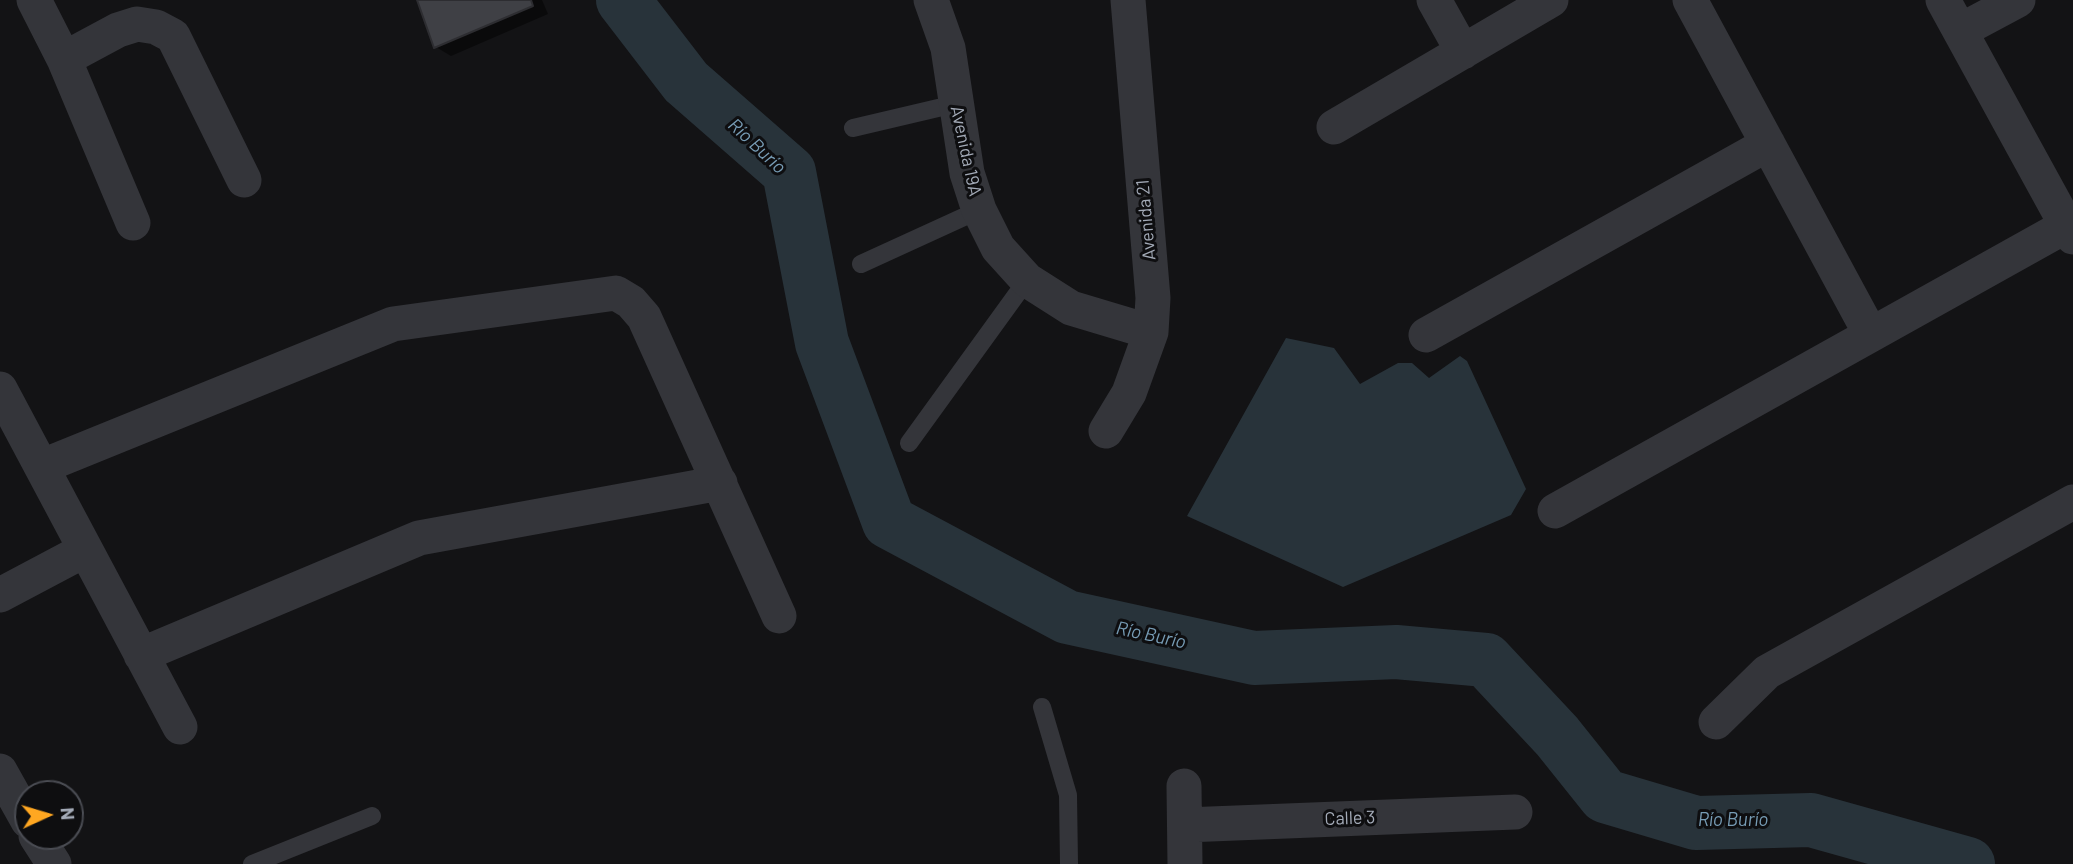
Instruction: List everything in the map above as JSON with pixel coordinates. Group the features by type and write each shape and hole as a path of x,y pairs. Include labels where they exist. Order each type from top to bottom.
{"street":[{"path":"34,0 64,59 133,223"},
{"name":"Avenida 19A","path":"930,0 948,48 967,173 979,210 998,248 1027,279 1071,308 1151,332"},
{"name":"Avenida 21","path":"1106,431 1129,393 1151,332 1153,299 1128,0"},
{"path":"1434,0 1463,52"},
{"path":"1334,127 1551,0"},
{"path":"1690,0 1871,333"},
{"path":"1555,511 1871,333 2071,228 1943,0"},
{"path":"1960,32 2018,0"},
{"path":"64,59 118,30 137,24 156,27 173,36 244,180"},
{"path":"1426,335 1768,144"},
{"path":"43,466 393,324 616,293 631,302 644,317 779,616"},
{"path":"0,389 180,727"},
{"path":"141,655 419,538 720,483"},
{"path":"1716,722 1767,672 2073,502"},
{"path":"0,595 85,550"},
{"path":"0,771 14,796"},
{"path":"1184,786 1185,864"},
{"name":"Calle 3","path":"1185,825 1515,812"}],"lane":[{"path":"853,128 955,104"},
{"path":"861,264 979,210"},
{"path":"909,443 1027,279"},
{"path":"1042,707 1068,795 1069,864"},
{"path":"252,864 372,817"}],"shaded area":[{"path":"1286,338 1334,348 1360,384 1398,363 1412,363 1429,378 1460,356 1467,361 1526,489 1511,515 1343,587 1187,516"}],"building":[{"path":"417,0 531,0 533,6 434,48"}],"waterway":[{"name":"Río Burío","path":"623,0 686,82 789,172 822,343 889,522 1067,617 1254,658 1396,652 1486,660 1557,736 1605,796 1696,823 1811,820 1968,864"}]}
